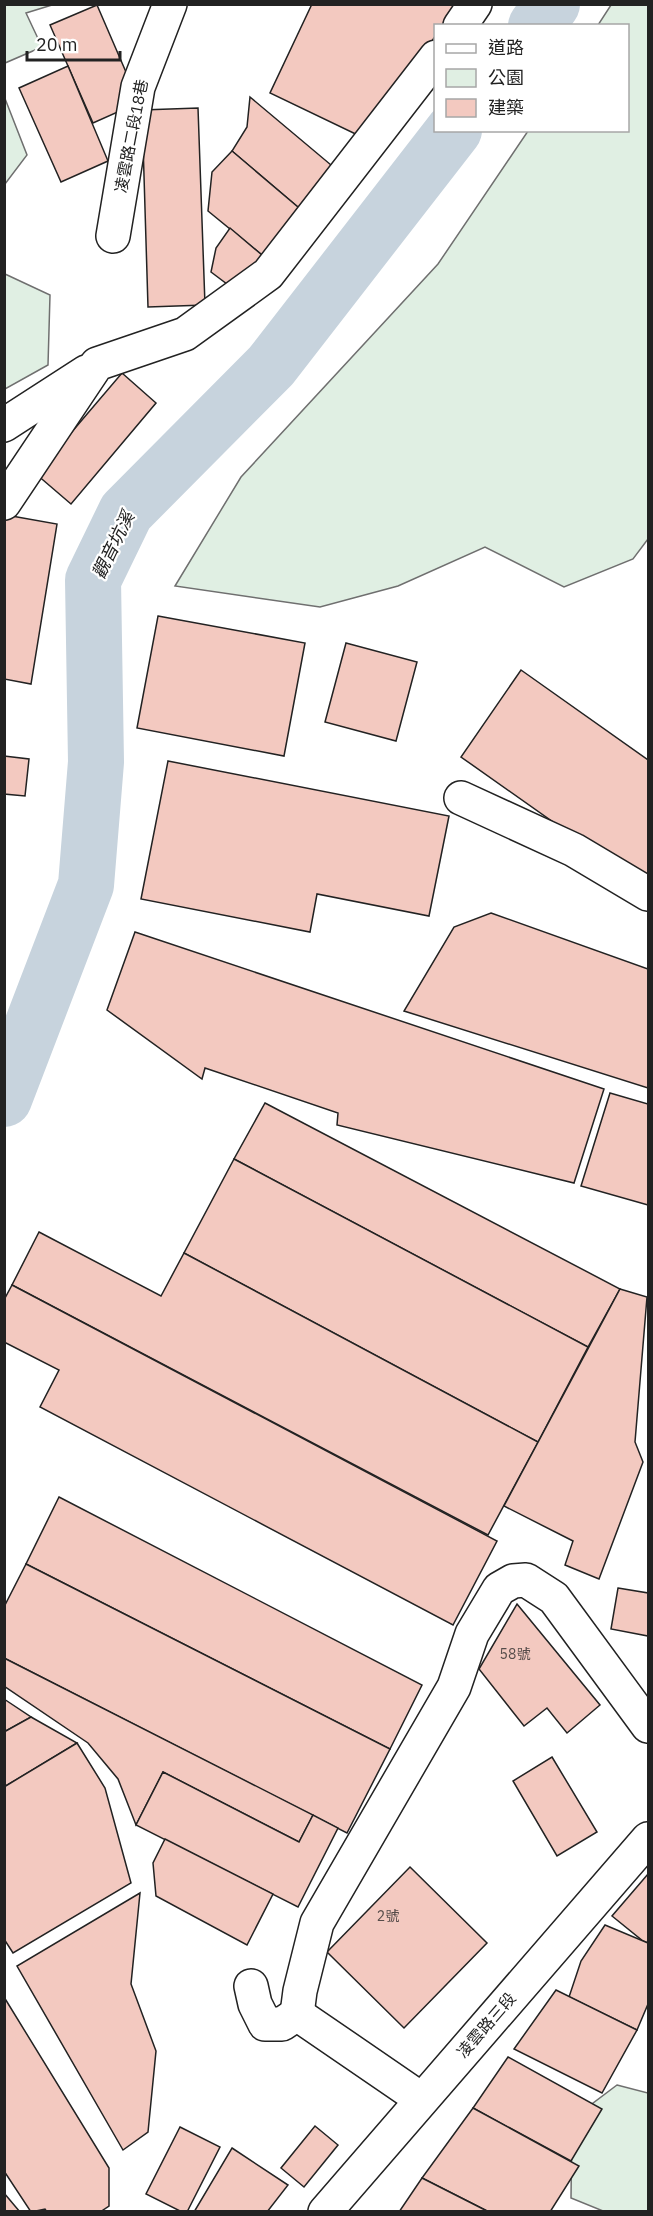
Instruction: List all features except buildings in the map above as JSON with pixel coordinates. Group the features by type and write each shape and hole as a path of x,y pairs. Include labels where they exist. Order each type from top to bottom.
{"street":[{"name":"凌雲路二段18巷","path":"113,236 138,87 170,4"},
{"path":"461,24 475,4"},
{"path":"4,425 97,364 185,334 268,274 434,58"},
{"path":"4,503 97,364"},
{"path":"462,798 574,850 648,894"},
{"path":"251,1986 255,2004 265,2024 282,2024 297,2014 300,1991 317,1923 454,1687 472,1634 499,1589 513,1581 526,1580 554,1598 648,1726"},
{"name":"凌雲路三段","path":"325,2211 648,1839"},
{"path":"297,2014 421,2099"}],"green space":[{"path":"4,5 52,5 26,13 42,47 5,63"},
{"path":"611,5 648,5 648,539 633,559 564,587 485,547 398,586 320,607 175,586 241,477 438,264 527,132 629,132 629,24 599,24"},
{"path":"4,96 27,155 5,184 4,184"},
{"path":"5,274 50,295 48,365 5,389"},
{"path":"617,2085 648,2093 648,2211 603,2211 571,2198 572,2119"}],"waterway":[{"name":"觀音坑溪","path":"537,24 552,4"},
{"name":"觀音坑溪","path":"4,1099 86,885 96,762 93,580 126,512 271,366 452,132"}]}
